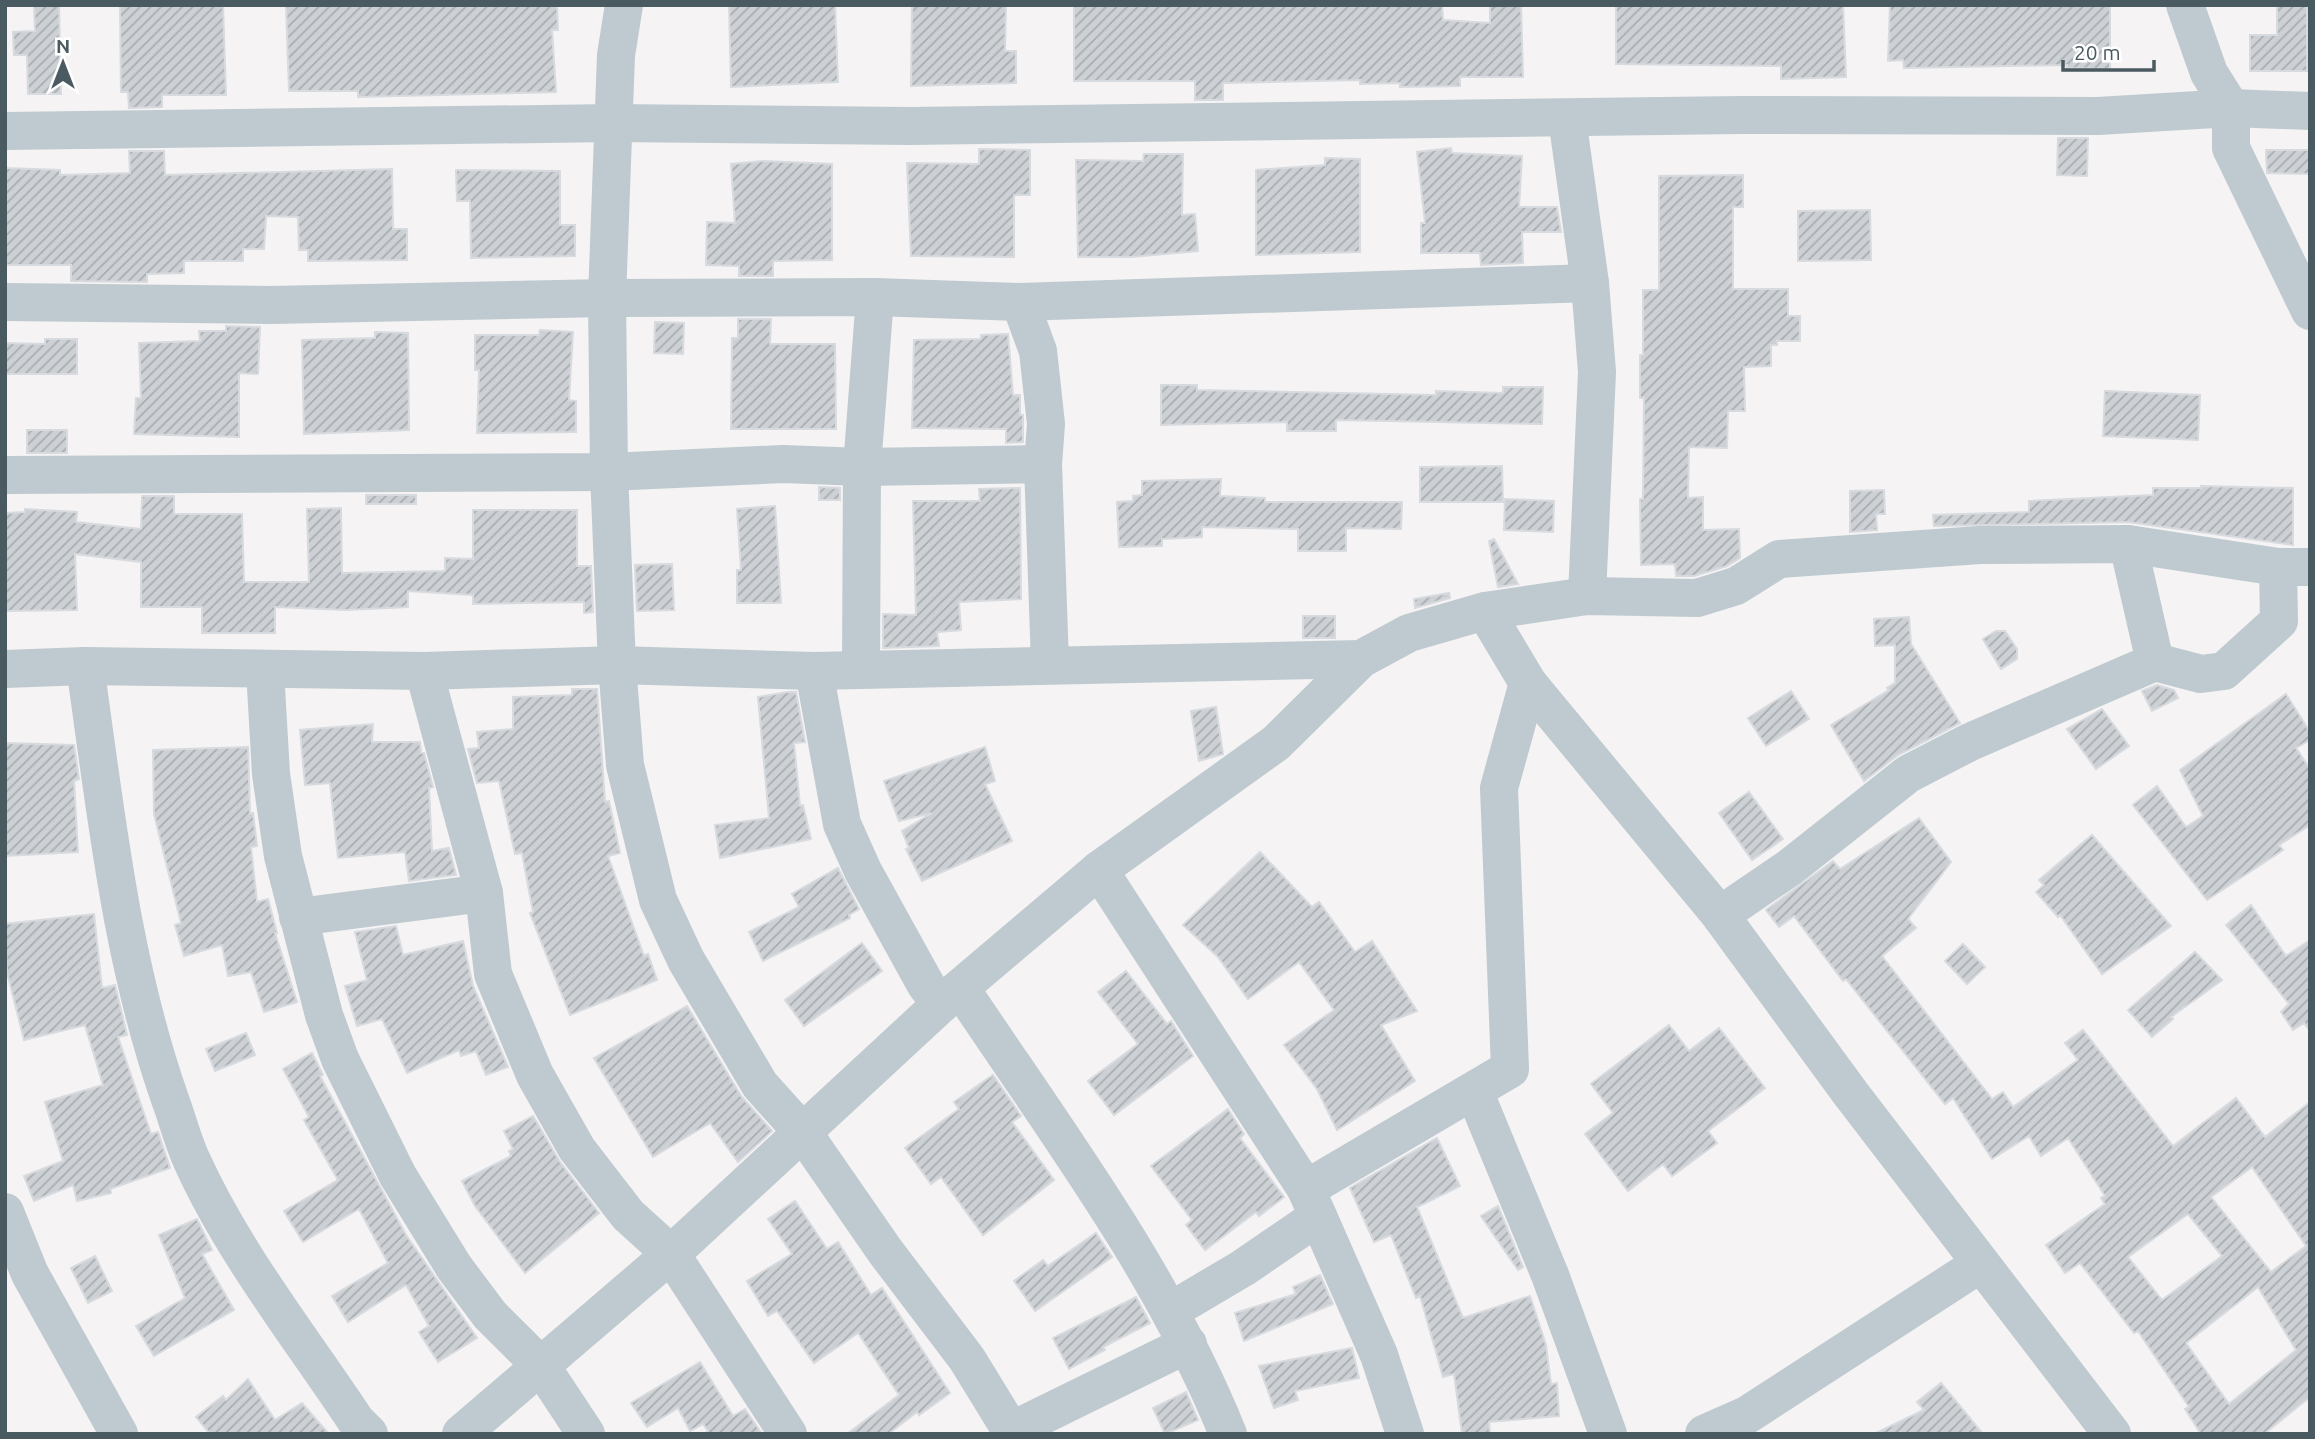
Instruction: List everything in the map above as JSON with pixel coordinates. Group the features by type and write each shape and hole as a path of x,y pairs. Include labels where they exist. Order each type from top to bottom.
{"street":[{"path":"625,5 616,55 607,298 609,472 617,665 625,765 658,900 686,960 760,1085 804,1133 885,1251 967,1359 1012,1432 1188,1344"},
{"path":"2185,5 2208,74 2231,107 2231,148 2310,311"},
{"path":"5,131 613,123 910,126 1567,118 2098,116 2231,107 2310,111"},
{"path":"1567,118 1590,283 1597,372 1587,596"},
{"path":"5,302 271,305 607,298 875,297 1020,302 1590,283"},
{"path":"861,668 862,467 875,297"},
{"path":"1020,302 1038,351 1046,424 1043,464 1050,664"},
{"path":"5,475 609,472 783,464 862,467 1043,464"},
{"path":"2127,544 2155,662"},
{"path":"461,1434 671,1254 951,997 1099,870 1276,743 1361,659 1409,633 1485,611 1587,596 1697,598 1736,586 1779,559 1980,545 2127,544 2294,567 2279,621 2224,671 2201,674 2155,662 1970,742 1908,774 1789,867 1720,915"},
{"path":"1485,611 1528,683 1720,915 1980,1264 2094,1426"},
{"path":"5,669 85,666 424,671 617,665 814,671 1361,659"},
{"path":"85,666 121,916 137,994 155,1056 192,1161 232,1234 356,1421 369,1434"},
{"path":"265,670 276,816 298,917 340,1059 398,1176 454,1267 491,1315 541,1366 586,1434"},
{"path":"424,671 484,893 493,974 535,1075 577,1149 628,1215 671,1254 789,1434"},
{"path":"814,671 842,824 863,871 926,985 951,997 1078,1163 1171,1310 1228,1434"},
{"path":"1171,1310 1243,1268 1311,1203 1510,1069 1499,788 1528,683"},
{"path":"1099,870 1311,1203 1374,1343 1405,1434"},
{"path":"298,917 484,893"},
{"path":"1474,1091 1550,1275 1608,1434"},
{"path":"5,1212 30,1274 120,1434"},
{"path":"1704,1434 1748,1415 1980,1264"}],"building":[{"path":"34,5 59,5 61,94 28,94 27,55 14,55 13,32 35,31"},
{"path":"120,5 223,5 226,95 162,95 162,107 129,108 128,92 121,92"},
{"path":"286,5 557,5 558,30 552,30 556,92 358,97 358,91 289,91"},
{"path":"729,5 835,5 838,82 731,87"},
{"path":"912,5 1006,5 1005,51 1016,51 1016,83 911,86"},
{"path":"1074,5 1442,5 1443,20 1490,23 1490,5 1521,5 1523,77 1460,77 1460,86 1400,87 1400,83 1360,84 1360,80 1223,83 1223,100 1195,100 1195,81 1074,81"},
{"path":"1616,5 1843,5 1846,77 1781,79 1781,66 1616,64"},
{"path":"1890,5 2110,5 2110,69 2067,68 2067,65 1904,68 1903,60 1888,61"},
{"path":"2277,5 2307,5 2307,71 2250,71 2250,35 2277,35"},
{"path":"2058,138 2088,138 2087,176 2057,175"},
{"path":"1451,148 1452,153 1522,156 1519,207 1557,207 1561,232 1522,232 1523,263 1481,265 1480,253 1421,253 1421,223 1425,223 1417,152"},
{"path":"979,149 1030,150 1030,195 1014,195 1014,257 911,256 907,163 979,164"},
{"path":"2266,150 2310,150 2310,174 2267,173"},
{"path":"129,151 164,151 165,175 392,169 393,229 407,229 407,260 308,261 308,250 299,250 298,217 266,216 264,249 243,249 243,261 184,261 184,273 147,274 147,282 71,281 71,265 5,265 5,168 60,170 60,175 130,173"},
{"path":"1144,154 1183,154 1182,215 1195,214 1198,251 1131,257 1078,257 1076,160 1143,161"},
{"path":"1325,158 1360,159 1360,252 1256,255 1256,170 1325,165"},
{"path":"763,161 832,164 832,260 773,261 773,276 739,276 739,266 706,265 707,222 735,223 731,164"},
{"path":"456,170 560,171 560,225 575,225 575,256 471,258 470,201 457,201"},
{"path":"1743,175 1743,207 1733,207 1733,289 1788,289 1788,316 1800,316 1800,341 1777,341 1777,345 1771,345 1771,366 1744,367 1745,411 1728,411 1727,448 1689,447 1688,498 1703,497 1703,530 1739,529 1740,558 1727,566 1694,576 1676,576 1675,564 1641,565 1640,499 1643,499 1644,398 1640,398 1640,355 1643,355 1643,290 1659,290 1659,176"},
{"path":"1870,210 1871,260 1798,261 1798,211"},
{"path":"738,319 771,319 770,344 835,344 836,429 731,429 732,338 738,338"},
{"path":"655,322 684,323 683,354 654,353"},
{"path":"226,326 260,327 258,374 239,373 239,437 134,434 136,398 141,398 139,343 200,341 199,331 226,331"},
{"path":"540,330 573,332 569,400 576,401 576,432 477,433 479,370 475,370 475,335 539,335"},
{"path":"375,332 408,333 409,430 304,434 302,340 375,338"},
{"path":"1008,334 1013,395 1020,395 1020,415 1023,415 1023,442 1006,443 1006,429 912,428 914,340 981,339 981,335"},
{"path":"45,339 77,339 77,374 5,374 5,343 45,344"},
{"path":"1161,385 1197,385 1197,390 1436,395 1436,391 1503,393 1503,387 1543,387 1542,424 1336,420 1336,431 1287,431 1287,422 1161,425"},
{"path":"2105,391 2200,395 2198,440 2103,436"},
{"path":"27,430 67,430 67,453 27,453"},
{"path":"1502,466 1503,502 1420,502 1420,467"},
{"path":"1221,479 1220,496 1265,498 1265,502 1402,502 1401,529 1346,528 1346,551 1298,551 1298,529 1202,527 1202,537 1162,539 1162,546 1119,547 1117,502 1133,501 1133,496 1142,495 1142,481"},
{"path":"819,487 840,488 840,500 819,500"},
{"path":"1020,488 1021,599 959,602 961,630 937,632 939,646 883,648 883,614 916,615 913,501 980,501 979,489"},
{"path":"2153,488 2293,488 2293,545 2128,522 1934,526 1933,515 2029,512 2029,501 2153,495"},
{"path":"1884,490 1885,514 1876,514 1877,530 1850,532 1850,491"},
{"path":"366,495 416,495 416,504 366,504"},
{"path":"142,496 174,496 174,514 242,514 244,582 309,582 307,509 341,508 342,573 445,571 445,558 473,559 473,510 577,510 577,566 591,566 593,612 584,613 584,602 473,604 473,595 408,591 408,607 346,610 275,607 275,633 202,633 202,607 141,607 141,562 75,554 77,610 5,611 5,513 25,512 25,509 77,512 76,522 141,529"},
{"path":"1505,499 1554,501 1553,532 1504,530"},
{"path":"775,506 781,603 737,603 737,570 741,570 737,509"},
{"path":"1494,539 1518,584 1498,587 1489,541"},
{"path":"672,564 674,610 637,611 635,565"},
{"path":"1449,593 1450,598 1415,608 1414,599"},
{"path":"1303,616 1335,616 1335,638 1303,638"},
{"path":"1909,617 1911,644 1960,723 1898,755 1864,781 1831,725 1889,690 1887,688 1895,683 1895,645 1875,646 1874,619"},
{"path":"1996,631 2005,631 2017,649 2017,659 2001,669 1983,639"},
{"path":"2157,685 2174,690 2178,698 2152,711 2142,691"},
{"path":"572,689 597,689 605,802 609,801 620,853 608,856 644,956 648,954 657,980 570,1015 530,913 533,912 522,853 515,854 499,781 477,783 468,749 479,748 477,732 513,729 513,697 572,695"},
{"path":"1791,691 1809,719 1766,746 1748,718"},
{"path":"796,692 805,742 794,743 800,806 803,805 811,839 720,858 715,825 769,818 758,697"},
{"path":"2286,694 2310,732 2310,740 2296,748 2310,769 2310,825 2279,845 2283,850 2207,900 2133,805 2157,786 2186,827 2203,816 2180,770"},
{"path":"1216,707 1223,754 1199,761 1191,711"},
{"path":"2102,709 2129,746 2096,769 2067,729"},
{"path":"373,724 372,742 420,742 433,787 429,788 432,851 449,848 456,875 409,881 405,852 338,858 330,783 305,785 300,730"},
{"path":"5,743 74,745 79,779 74,781 78,852 5,856"},
{"path":"248,747 250,813 253,813 257,846 251,847 257,902 268,899 275,933 297,1002 264,1012 251,972 228,976 222,945 184,956 175,925 181,923 154,814 153,750"},
{"path":"985,747 995,781 985,784 1012,841 922,881 906,849 909,848 902,831 932,813 899,821 884,781"},
{"path":"1749,792 1783,839 1752,860 1719,813"},
{"path":"1919,818 1951,862 1908,919 1916,928 1882,956 1992,1099 2003,1092 2013,1107 2078,1060 2065,1043 2083,1030 2173,1146 2236,1098 2265,1137 2310,1102 2310,1397 2264,1434 2201,1434 2185,1409 2189,1407 2138,1331 2134,1333 2080,1263 2065,1273 2046,1245 2105,1204 2101,1198 2105,1196 2068,1138 2041,1156 2029,1136 1992,1159 1953,1098 1945,1104 1846,979 1843,981 1794,916 1779,927 1766,910 1833,861 1840,869","holes":["2252,1167 2306,1246 2271,1272 2211,1197","2188,1214 2222,1256 2162,1300 2128,1257","2258,1287 2296,1350 2229,1404 2186,1343"]},
{"path":"2092,835 2171,926 2102,974 2060,915 2058,917 2036,892 2044,885 2039,880"},
{"path":"1260,852 1312,907 1319,902 1355,952 1372,941 1417,1011 1381,1025 1415,1081 1337,1130 1317,1089 1284,1045 1334,1010 1299,962 1248,999 1218,957 1183,925"},
{"path":"838,868 859,909 849,915 850,918 763,961 749,932 799,907 792,894"},
{"path":"2251,905 2286,956 2310,940 2310,1031 2304,1023 2293,1030 2281,1012 2289,1004 2226,925"},
{"path":"94,914 102,988 115,985 127,1035 118,1037 151,1134 158,1132 170,1168 110,1189 111,1193 77,1201 73,1185 34,1201 24,1176 63,1161 45,1102 103,1085 85,1025 24,1040 7,972 5,924"},
{"path":"396,926 403,955 463,941 473,986 508,1067 486,1075 476,1051 461,1056 459,1050 407,1073 382,1019 357,1026 345,986 367,980 355,932"},
{"path":"862,943 882,971 804,1026 785,1000"},
{"path":"1963,944 1985,967 1967,984 1945,961"},
{"path":"2195,952 2222,980 2171,1017 2173,1019 2152,1037 2128,1010"},
{"path":"1126,971 1167,1024 1171,1021 1193,1056 1114,1115 1088,1081 1138,1044 1098,992"},
{"path":"687,1006 741,1096 772,1131 738,1162 710,1123 653,1157 594,1058"},
{"path":"1669,1025 1689,1051 1719,1028 1765,1088 1708,1131 1717,1143 1672,1176 1663,1164 1628,1191 1585,1134 1613,1113 1591,1084"},
{"path":"246,1033 255,1055 215,1071 206,1049"},
{"path":"312,1053 323,1075 320,1076 406,1235 477,1338 438,1362 419,1332 429,1326 406,1285 348,1322 332,1296 388,1263 359,1209 303,1242 284,1211 338,1180 304,1120 309,1117 283,1069"},
{"path":"993,1075 1021,1116 1012,1122 1054,1180 983,1235 941,1177 931,1184 905,1148 959,1109 954,1102"},
{"path":"1228,1109 1244,1134 1240,1138 1284,1197 1259,1216 1256,1212 1205,1250 1186,1225 1192,1220 1151,1166"},
{"path":"533,1116 560,1162 599,1213 525,1273 475,1206 462,1181 511,1156 509,1151 513,1149 504,1131"},
{"path":"1437,1138 1460,1186 1417,1207 1463,1318 1530,1296 1546,1345 1551,1384 1557,1383 1559,1416 1489,1422 1490,1434 1462,1434 1454,1374 1443,1377 1420,1296 1416,1298 1391,1235 1374,1242 1350,1188"},
{"path":"795,1201 827,1249 838,1242 871,1295 882,1288 950,1393 919,1415 917,1412 888,1434 847,1434 899,1395 858,1333 814,1363 777,1311 768,1316 747,1281 792,1254 768,1219"},
{"path":"1498,1206 1523,1267 1518,1270 1481,1216"},
{"path":"197,1219 212,1250 202,1254 234,1310 154,1356 136,1326 185,1298 159,1235"},
{"path":"1096,1233 1112,1257 1035,1311 1014,1281 1043,1260 1048,1266"},
{"path":"95,1256 112,1291 88,1303 71,1268"},
{"path":"1320,1275 1333,1304 1244,1341 1235,1313 1296,1294 1293,1287"},
{"path":"1136,1297 1150,1323 1103,1347 1105,1350 1069,1369 1053,1338"},
{"path":"1352,1348 1359,1378 1295,1391 1298,1400 1274,1408 1259,1366"},
{"path":"700,1362 733,1416 745,1409 762,1434 704,1434 708,1431 703,1424 690,1431 678,1408 647,1427 631,1403"},
{"path":"248,1379 275,1420 302,1403 329,1434 210,1434 196,1417 223,1396 226,1400"},
{"path":"1941,1383 1983,1434 1874,1434 1924,1410 1917,1402"},
{"path":"1186,1392 1198,1420 1165,1434 1153,1408"}]}
